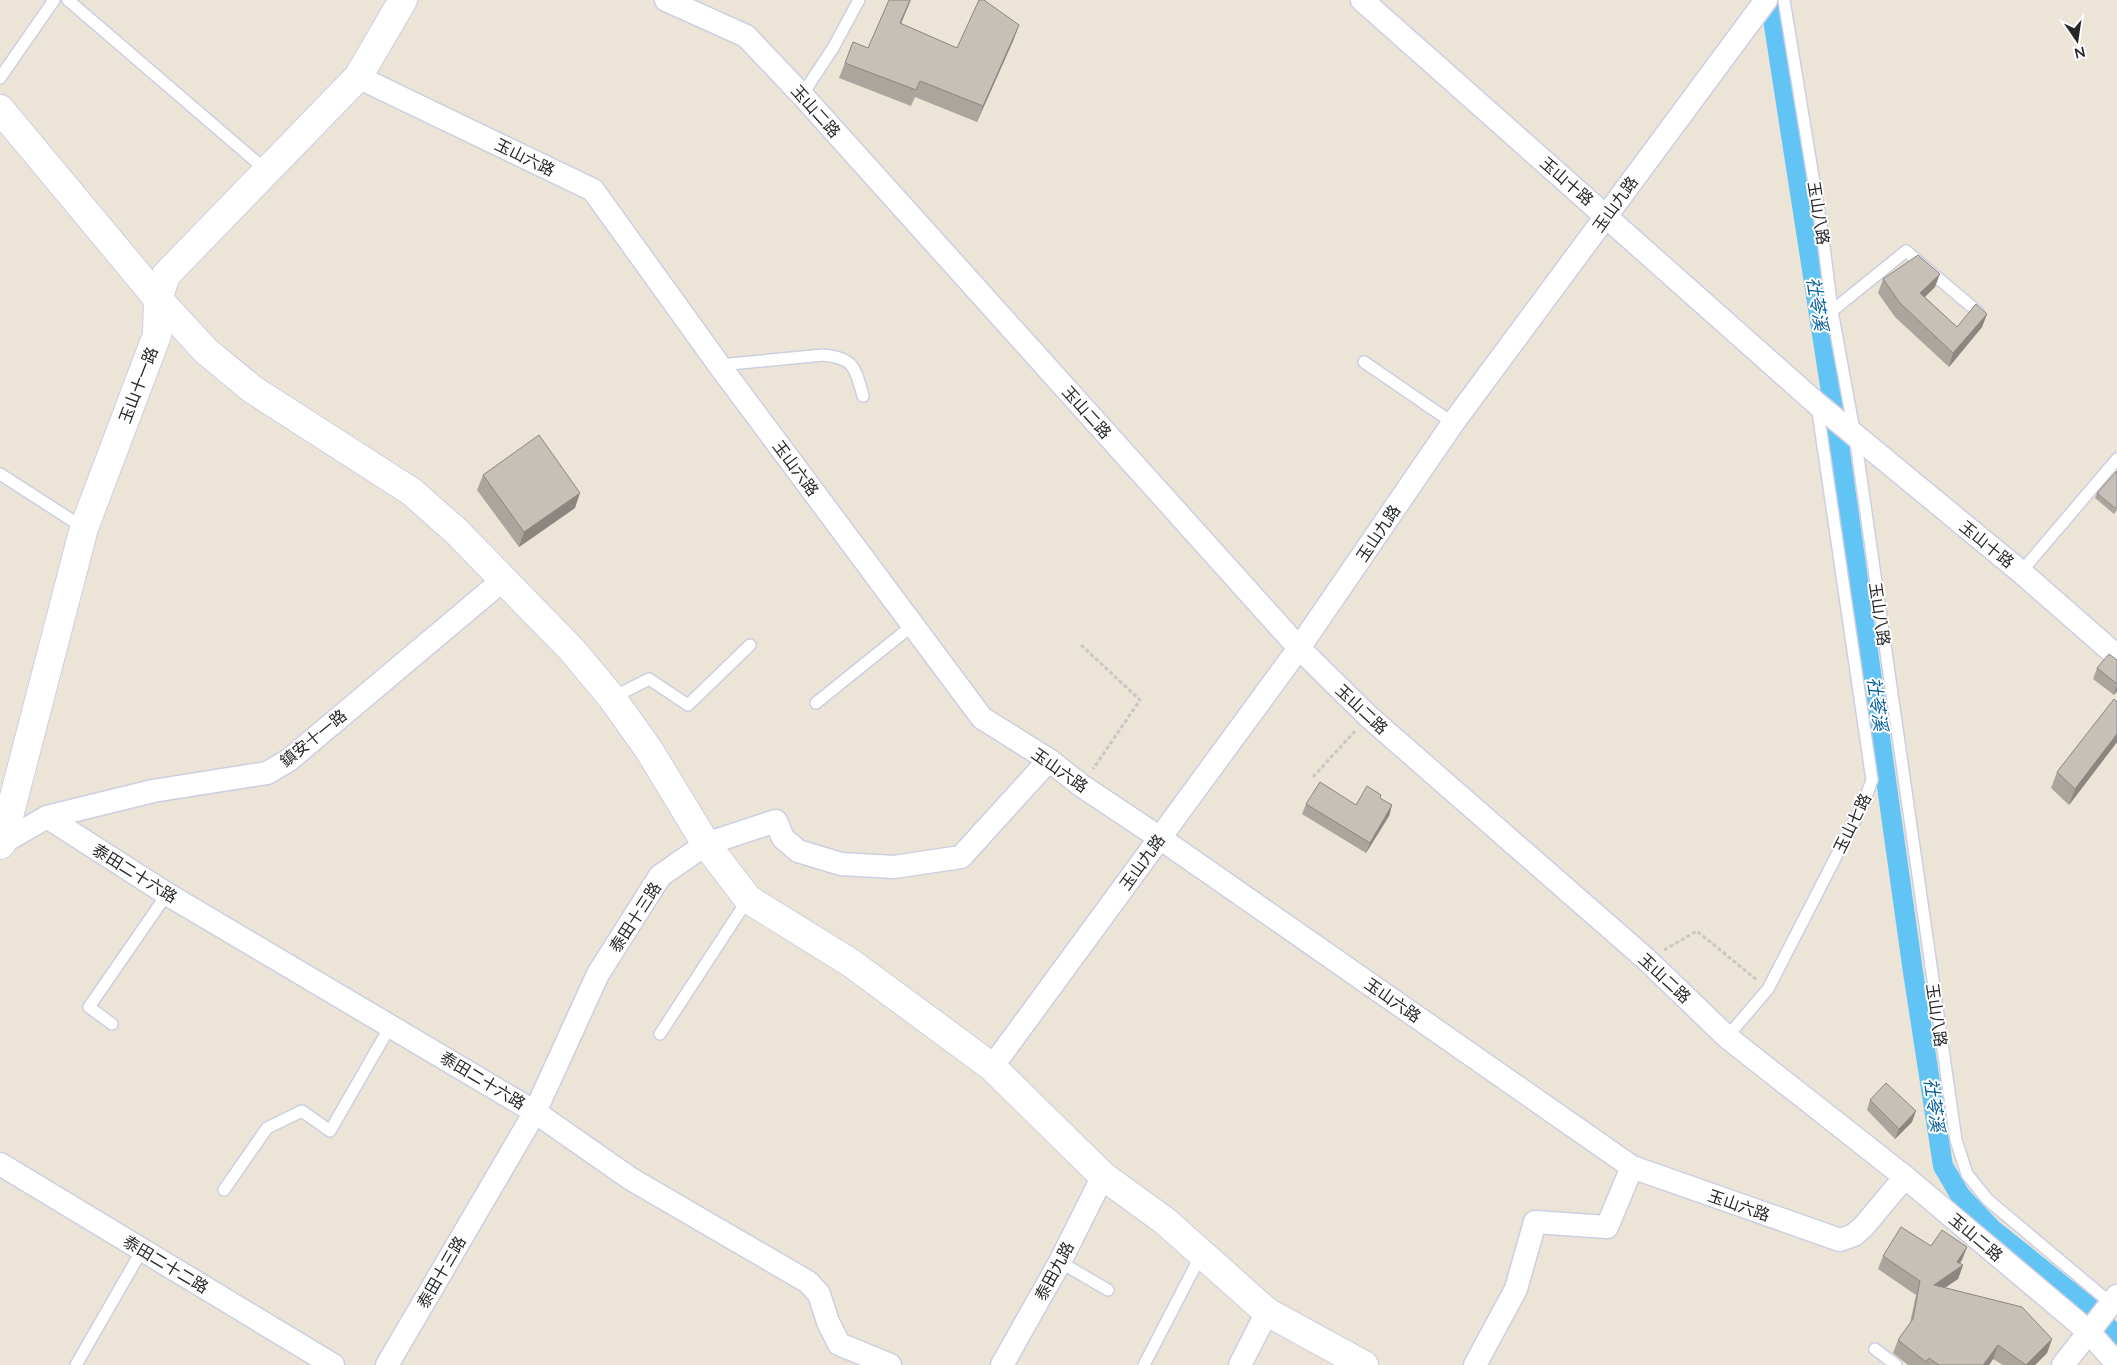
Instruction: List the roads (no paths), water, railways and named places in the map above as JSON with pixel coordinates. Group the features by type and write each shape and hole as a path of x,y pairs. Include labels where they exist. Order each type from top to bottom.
{"street":[{"name":"玉山十一路","path":"1,844 84,528 157,335 158,299 166,275 358,77 403,0"},
{"name":"玉山二路","path":"666,0 746,36 802,95 1300,648 1368,716 1646,960 1727,1037 1905,1177 2089,1332 2117,1364"},
{"name":"玉山十路","path":"1362,0 1816,403 2021,572 2117,656"},
{"name":"玉山九路","path":"992,1067 1300,648 1453,422 1606,215 1754,5"},
{"name":"玉山六路","path":"358,77 593,190 719,365 982,718 1049,760 1082,786 1160,838 1632,1167 1840,1240 1854,1235 1864,1226 1905,1177"},
{"path":"0,109 158,299 206,351 252,390 412,492 456,531 572,650 612,698 649,750 706,844 748,898 851,963 992,1067 1103,1176 1166,1221 1267,1312 1364,1365"},
{"name":"鎮安十一路","path":"1,844 47,818 153,791 267,772 289,760 503,580"},
{"name":"泰田十三路","path":"387,1365 535,1112 598,974 660,876 706,844 776,820 782,838 798,851 841,864 894,867 961,857 1049,760"},
{"name":"泰田二十六路","path":"47,818 167,894 535,1112 631,1179 808,1282 819,1294 828,1322 839,1344 890,1365"},
{"name":"泰田二十二路","path":"0,1164 333,1365"},
{"path":"1475,1365 1516,1289 1535,1222 1607,1227 1632,1167"},
{"name":"泰田九路","path":"1002,1365 1060,1262 1103,1176"},
{"path":"2063,1365 2115,1303"},
{"path":"1240,1365 1267,1312"}],"lane":[{"path":"0,78 54,0"},
{"path":"68,0 266,171"},
{"path":"802,95 833,48 859,0"},
{"name":"玉山八路","path":"1784,0 1823,238 1832,311 1855,436 1956,1140 1967,1174 1988,1200 2115,1303"},
{"path":"1832,311 1906,251 1978,312"},
{"path":"719,365 823,355 839,356 854,367 863,396"},
{"path":"1364,362 1453,422"},
{"name":"玉山七路","path":"1727,1037 1768,989 1864,802 1872,780 1816,403"},
{"path":"2021,572 2117,459"},
{"path":"0,474 84,528"},
{"path":"816,703 913,625"},
{"path":"612,698 649,679 688,705 750,645"},
{"path":"112,1024 89,1007 167,894"},
{"path":"660,1034 748,898"},
{"path":"224,1190 267,1128 302,1111 330,1131 391,1025"},
{"path":"76,1365 142,1250"},
{"path":"1144,1365 1203,1253"},
{"path":"1060,1262 1108,1290"},
{"path":"1875,1349 1896,1365"}],"waterway":[{"name":"社苓溪","path":"1770,0 1838,437 1913,972 1943,1166 1960,1195 1992,1229 2088,1306 2117,1337"}]}
